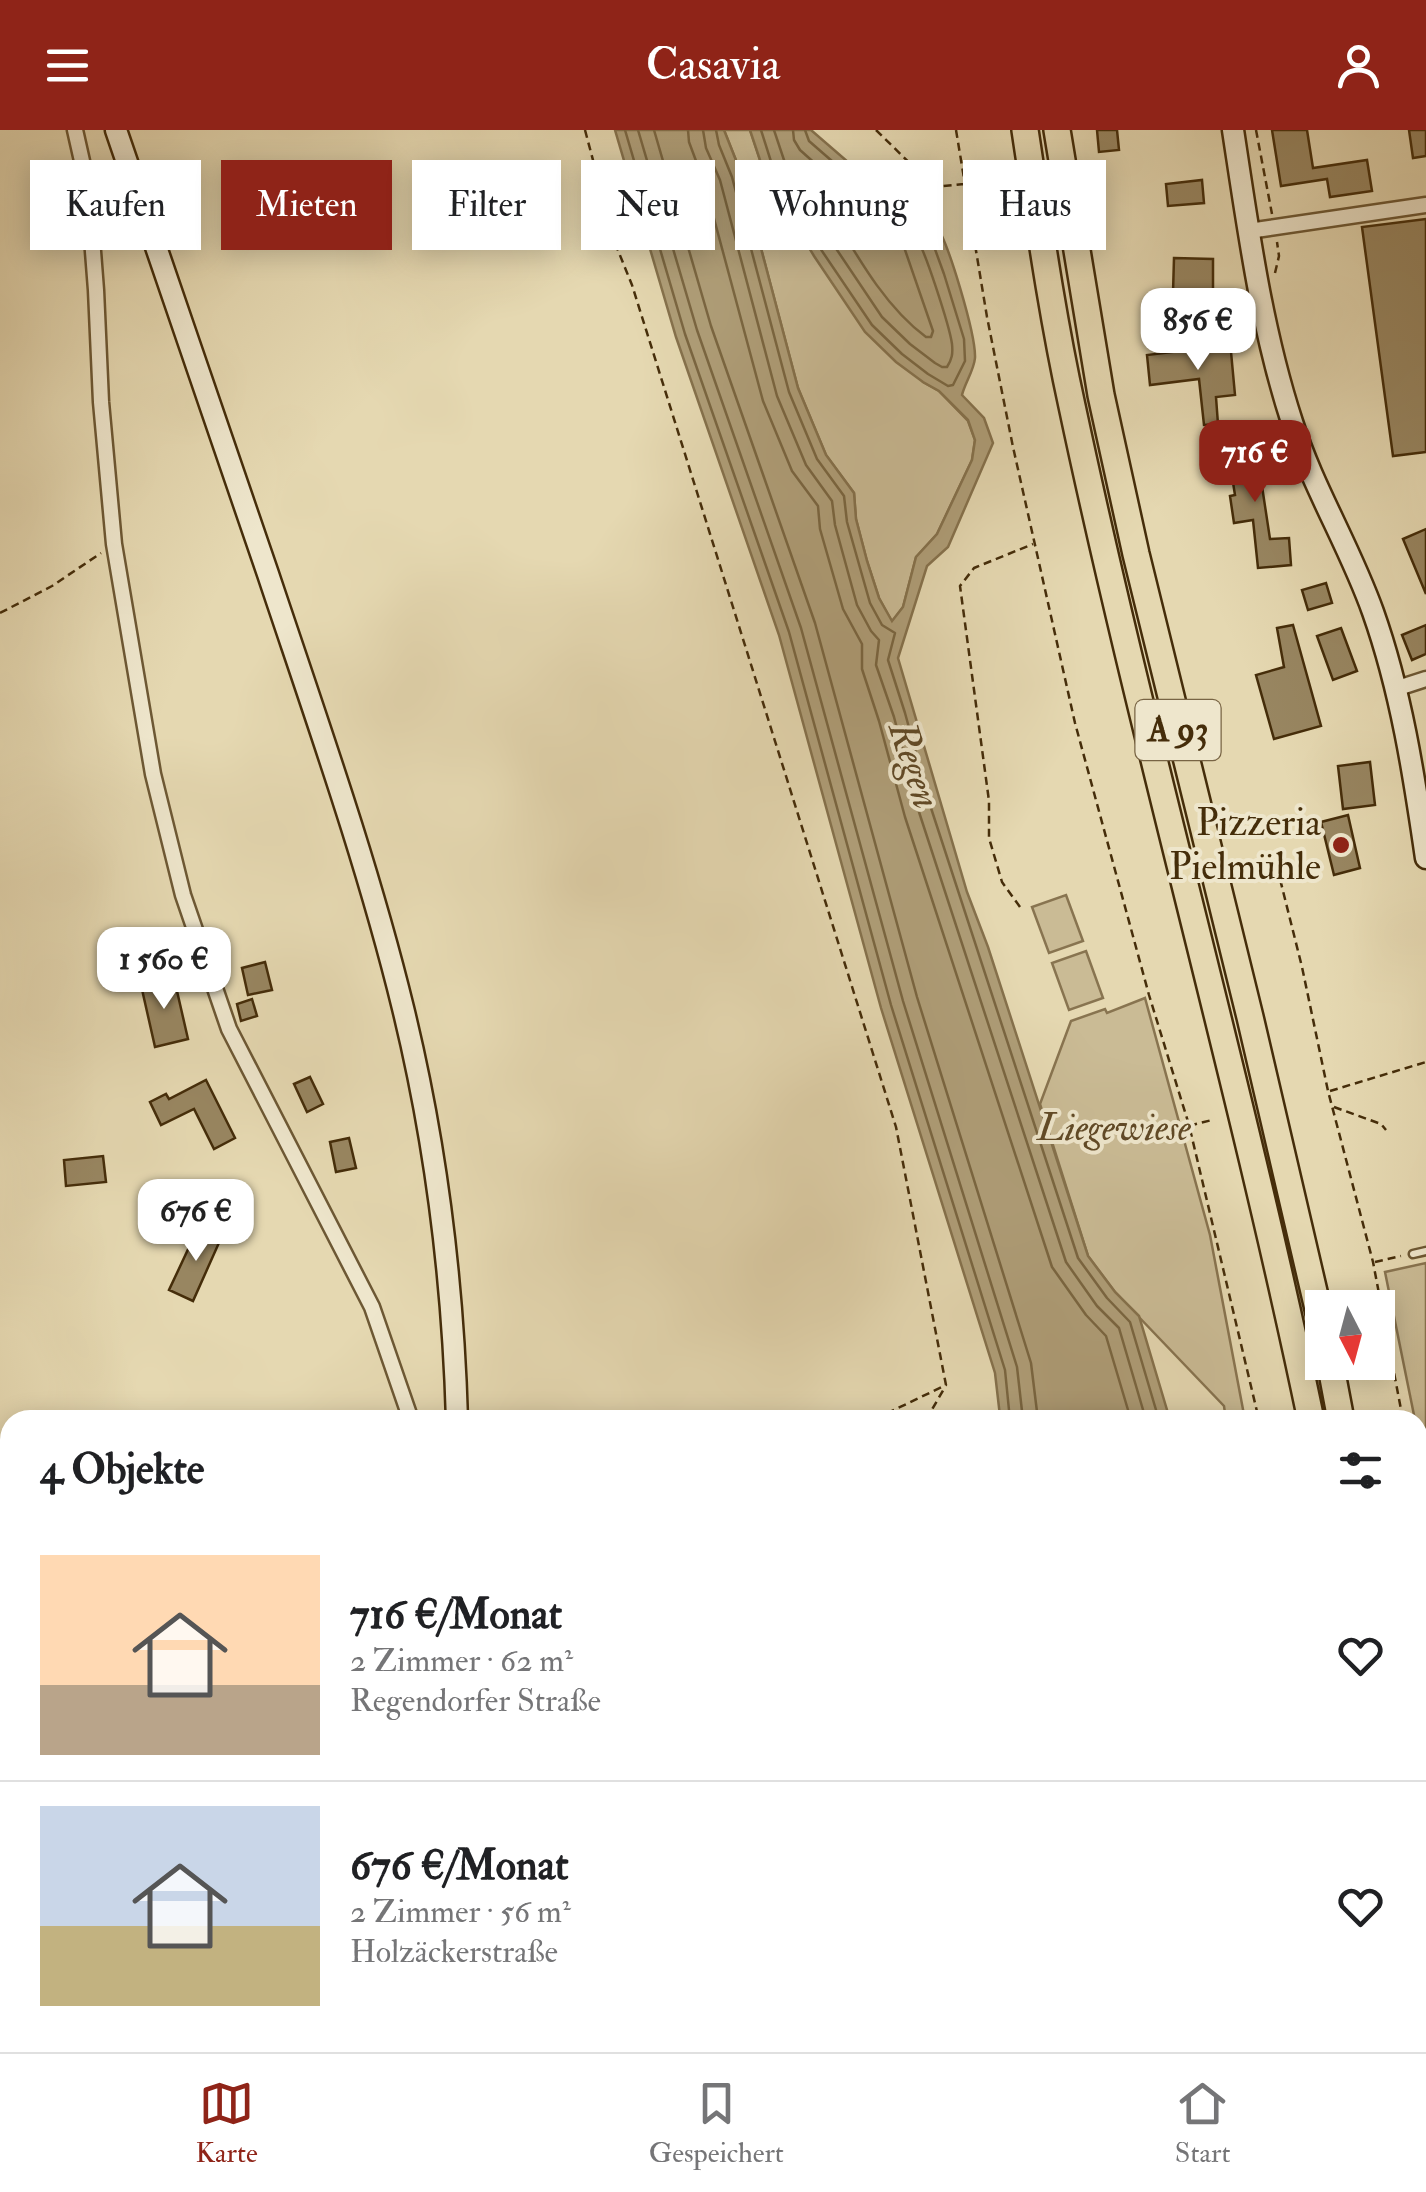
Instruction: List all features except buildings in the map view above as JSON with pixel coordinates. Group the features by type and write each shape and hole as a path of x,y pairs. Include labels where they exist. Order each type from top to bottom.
{"highway":[{"name":"A 93","path":"1025,130 1071,402 1280,1273 1309,1410"},
{"name":"A 93","path":"1057,130 1098,376 1128,518 1314,1290"},
{"path":"1334,1380 1340,1410"}],"main road":[{"path":"116,130 335,772 403,1009 439,1194 457,1410"},
{"path":"1232,130 1269,339 1310,474 1373,610 1406,740 1426,858"}],"street":[{"path":"75,130 90,213 100,402 114,544 152,774 183,895 229,1030 372,1308 408,1410"},
{"path":"1249,231 1426,204"},
{"path":"1395,690 1426,679"}],"lane":[{"path":"1412,1254 1426,1250"}],"path":[{"path":"585,130 614,242 638,303 896,1127 946,1385 932,1410"},
{"path":"876,130 934,188 963,184"},
{"path":"956,130 963,177"},
{"path":"1256,130 1279,256 1275,273"},
{"path":"976,250 1002,392 1075,724 1190,1125 1257,1410"},
{"path":"1020,908 1002,882 989,838 989,801 960,586 974,568 1034,543"},
{"path":"0,613 52,586 114,544"},
{"path":"1277,867 1328,1092 1374,1262 1401,1410"},
{"path":"1328,1092 1426,1062"},
{"path":"1332,1107 1381,1124 1386,1130"},
{"path":"1164,1132 1212,1120"},
{"path":"1374,1262 1412,1254"},
{"path":"894,1410 946,1385"}],"green space":[{"path":"724,130 750,130 760,160 736,160"},
{"path":"761,250 820,250 923,382 939,391 968,421 975,440 972,460 937,534 916,557 903,607 892,622 867,561 854,493 826,455 798,388"},
{"path":"1066,895 1083,941 1049,953 1032,907"},
{"path":"1086,951 1103,998 1069,1010 1052,963"},
{"name":"Liegewiese","path":"1145,998 1210,1235 1243,1410 1225,1410 1115,1292 1088,1256 1040,1104 1071,1021 1105,1009 1107,1013"},
{"path":"1426,1263 1426,1410 1413,1410 1395,1321 1395,1290 1389,1290 1385,1272"}],"water":[{"name":"Regen","path":"615,130 724,130 736,160 735,250 761,250 798,388 826,455 854,493 867,561 879,598 892,621 903,607 916,557 937,534 972,460 975,440 968,420 939,391 896,362 865,332 810,250 943,250 943,240 974,347 974,363 962,395 984,418 993,443 948,547 927,566 898,658 967,892 1088,1256 1139,1316 1167,1410 999,1410 995,1373 881,1008 779,635 676,337 650,250 715,250 715,160 624,160"},
{"path":"750,130 811,130 846,160 760,160"}],"place":[{"name":"Pizzeria Pielmühle","path":"1341,845"}]}
